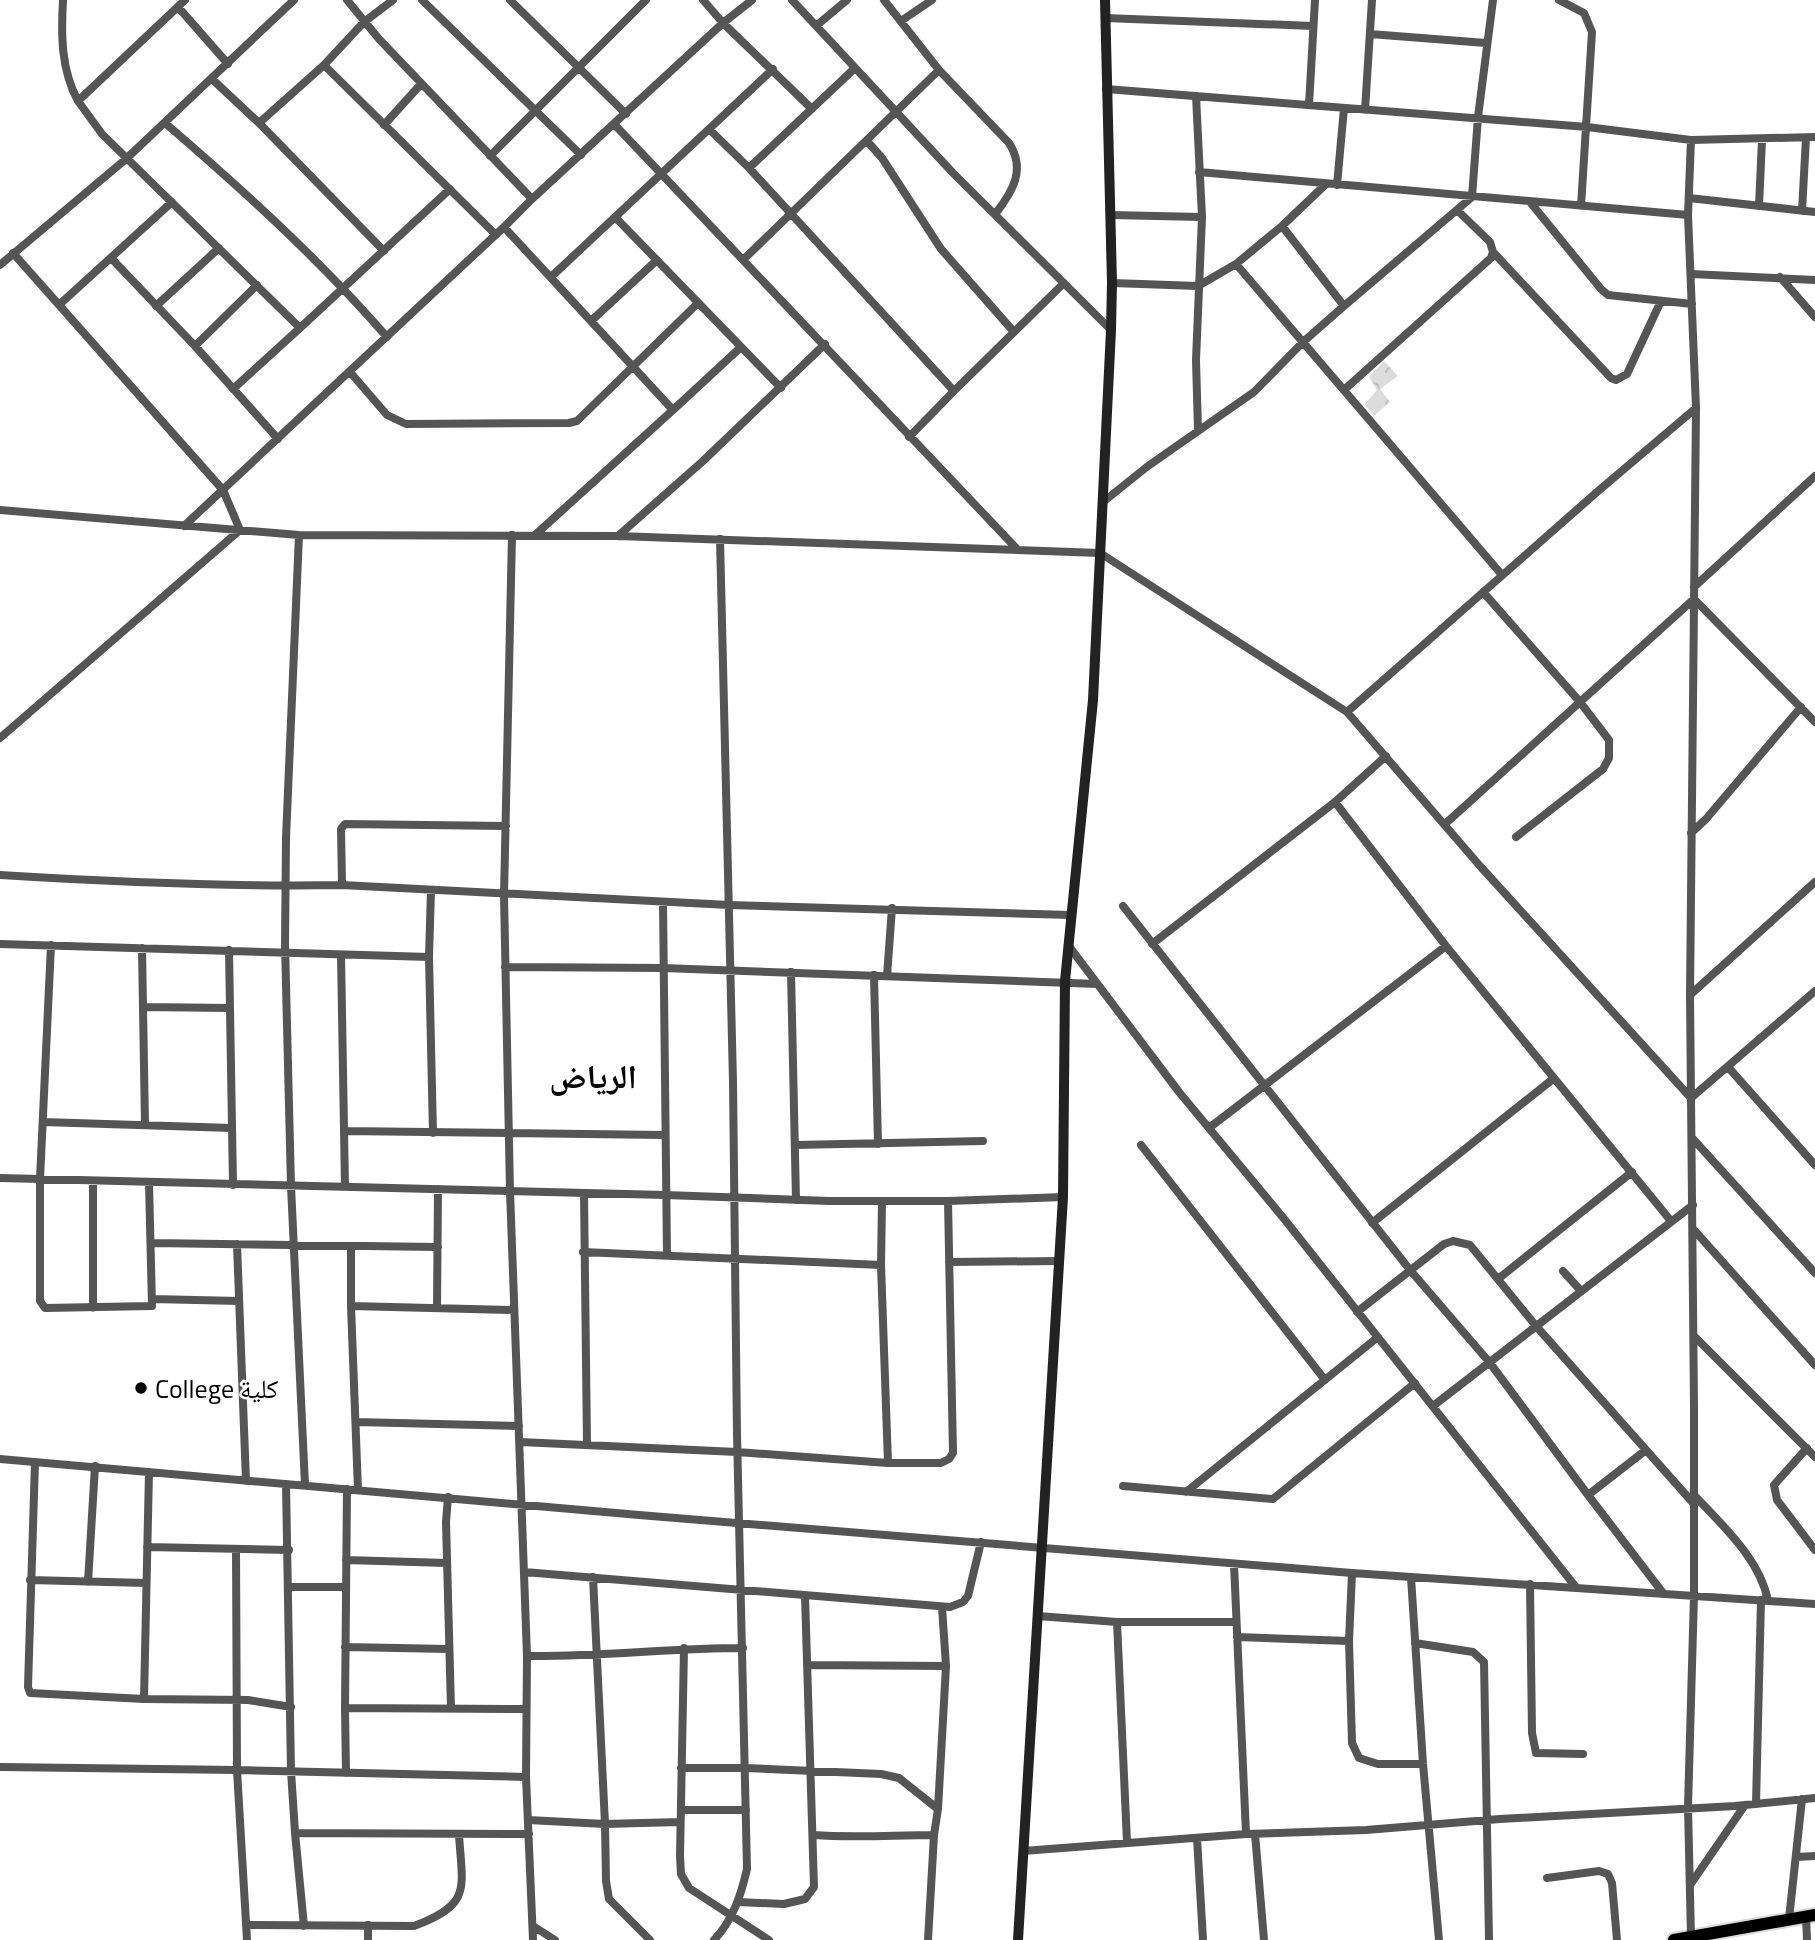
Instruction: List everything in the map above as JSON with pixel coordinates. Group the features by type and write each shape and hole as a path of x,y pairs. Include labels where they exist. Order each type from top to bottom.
{"main road":[{"path":"1674,1940 1716,1936 1810,1915"}],"street":[{"path":"63,0 61,23 65,69 68,84 78,101 102,134 126,159 300,328"},
{"path":"78,101 185,0"},
{"path":"0,265 126,159 294,0"},
{"path":"347,0 364,22 531,199"},
{"path":"259,123 324,65 364,22 393,0"},
{"path":"422,0 581,155"},
{"path":"510,0 626,114"},
{"path":"490,156 646,0"},
{"path":"703,0 723,23 812,108"},
{"path":"184,526 496,235 531,199 723,23 752,0"},
{"path":"792,0 953,173 1111,330"},
{"path":"816,26 847,0"},
{"path":"884,0 939,70 1016,153 1017,168 1012,193 996,213"},
{"path":"901,21 932,0"},
{"path":"1018,1940 1063,1197 1065,981 1092,711 1111,330 1105,0"},
{"path":"1309,105 1315,0"},
{"path":"1366,110 1372,0"},
{"path":"1103,502 1198,430 1254,392 1343,306 1472,197 1478,117 1493,0"},
{"path":"1559,0 1584,13 1592,32 1581,206"},
{"path":"177,7 228,64"},
{"path":"1105,18 1313,26"},
{"path":"1370,34 1486,43"},
{"path":"324,65 496,235"},
{"path":"749,168 855,68"},
{"path":"551,277 773,69"},
{"path":"744,259 939,70"},
{"path":"212,79 259,123 384,251"},
{"path":"384,125 421,83"},
{"path":"1106,89 1478,117 1691,140 1810,137 1802,211"},
{"path":"1196,96 1202,216 1196,360 1198,430"},
{"path":"1337,185 1344,108"},
{"path":"165,122 236,184 343,289 387,337"},
{"path":"614,124 1017,549"},
{"path":"709,129 749,168 954,391"},
{"path":"1691,140 1688,215 1696,408 1690,995 1694,1336 1693,1595 1688,1807 1691,1937"},
{"path":"1759,206 1762,140"},
{"path":"867,141 882,158 941,249 1014,332"},
{"path":"1199,172 1688,215"},
{"path":"1112,283 1198,286 1236,264 1282,226 1326,184"},
{"path":"233,389 450,189"},
{"path":"1689,198 1815,212"},
{"path":"60,304 172,202"},
{"path":"1530,202 1608,295 1692,304"},
{"path":"1457,210 1611,378 1616,380 1627,374 1661,301"},
{"path":"1110,215 1202,216"},
{"path":"615,217 781,388"},
{"path":"1282,226 1343,306"},
{"path":"504,227 673,410"},
{"path":"156,306 219,248"},
{"path":"1344,390 1491,258 1493,252"},
{"path":"13,253 223,490 240,530"},
{"path":"111,258 278,439"},
{"path":"591,321 657,260"},
{"path":"1236,264 1502,575"},
{"path":"1691,274 1815,280"},
{"path":"1780,277 1815,317"},
{"path":"909,437 1064,283"},
{"path":"195,346 257,285"},
{"path":"350,372 387,415 406,424 556,425 576,421 698,303"},
{"path":"618,536 781,388 825,344"},
{"path":"535,535 741,347"},
{"path":"1347,712 1696,408"},
{"path":"1694,587 1815,476"},
{"path":"0,510 299,535 618,536 1100,553 1347,712 1489,876 1691,1098"},
{"path":"0,738 240,530"},
{"path":"299,535 285,886 285,952 291,1186 304,1485"},
{"path":"512,535 504,895 505,967 509,1191 523,1504 527,1656 526,1777 533,1940"},
{"path":"714,1940 738,1902 747,1869 720,539"},
{"path":"1483,592 1580,702 1609,740 1609,758 1603,769 1516,837"},
{"path":"1445,824 1694,599"},
{"path":"1694,599 1815,722"},
{"path":"1691,832 1706,819 1801,707"},
{"path":"1153,944 1335,802 1386,756"},
{"path":"1335,802 1446,946 1671,1221"},
{"path":"342,885 341,829 345,824 506,826"},
{"path":"0,875 285,886 342,885 729,905 1071,915"},
{"path":"1690,995 1815,882"},
{"path":"431,890 429,957 433,1133"},
{"path":"663,902 667,1255"},
{"path":"1123,906 1372,1223 1490,1363 1663,1593"},
{"path":"887,976 892,908"},
{"path":"0,944 429,957"},
{"path":"51,945 40,1179 40,1301 45,1308 152,1306 149,1182"},
{"path":"1068,945 1209,1128 1575,1586"},
{"path":"1209,1128 1446,946"},
{"path":"142,948 145,1125"},
{"path":"229,950 233,1185"},
{"path":"341,955 345,1187"},
{"path":"505,967 663,968 1097,984"},
{"path":"791,972 796,1200"},
{"path":"874,975 878,1144"},
{"path":"1691,1098 1815,991"},
{"path":"143,1007 229,1008"},
{"path":"1728,1067 1815,1165"},
{"path":"1372,1223 1553,1079"},
{"path":"43,1122 232,1128"},
{"path":"344,1131 664,1135"},
{"path":"1693,1139 1815,1273"},
{"path":"795,1145 983,1141"},
{"path":"1141,1145 1325,1380"},
{"path":"1498,1279 1632,1172"},
{"path":"0,1178 796,1200 948,1201 1063,1197"},
{"path":"93,1181 93,1308"},
{"path":"437,1308 438,1189"},
{"path":"584,1193 587,1444"},
{"path":"882,1201 881,1265 888,1463"},
{"path":"520,1441 888,1463 941,1463 949,1459 953,1452 948,1201"},
{"path":"1433,1406 1693,1205"},
{"path":"1693,1230 1815,1365"},
{"path":"1357,1312 1444,1244 1453,1241 1470,1245 1536,1326 1646,1450 1729,1534 1766,1590 1756,1804"},
{"path":"152,1243 438,1248"},
{"path":"237,1244 246,1481"},
{"path":"351,1247 358,1490"},
{"path":"583,1252 881,1265"},
{"path":"949,1262 1059,1261"},
{"path":"1563,1271 1581,1291"},
{"path":"152,1299 239,1301"},
{"path":"351,1306 514,1310"},
{"path":"1694,1336 1815,1457"},
{"path":"1186,1492 1378,1337"},
{"path":"1123,1486 1273,1499 1415,1383"},
{"path":"356,1422 519,1426"},
{"path":"1807,1448 1774,1485 1777,1500 1815,1550"},
{"path":"1588,1495 1646,1450"},
{"path":"0,1459 1352,1573 1575,1586 1815,1605"},
{"path":"35,1462 30,1580 30,1693 144,1699 235,1699 291,1707"},
{"path":"88,1582 95,1466"},
{"path":"144,1699 149,1472"},
{"path":"286,1484 291,1772 304,1926"},
{"path":"346,1773 347,1489"},
{"path":"447,1497 451,1708"},
{"path":"524,1573 942,1607 957,1605 968,1596 981,1542"},
{"path":"147,1547 289,1550"},
{"path":"236,1549 235,1699 247,1940"},
{"path":"346,1560 447,1563"},
{"path":"1234,1563 1250,1834 1264,1940"},
{"path":"1352,1573 1349,1641 1352,1743 1359,1758 1378,1764 1423,1765"},
{"path":"593,1577 606,1881 609,1899 650,1940"},
{"path":"1411,1577 1427,1825 1439,1940"},
{"path":"30,1580 145,1583"},
{"path":"1530,1584 1532,1734 1536,1753 1583,1754"},
{"path":"289,1587 346,1587"},
{"path":"738,1902 785,1904 805,1899 814,1887 805,1596"},
{"path":"928,1940 946,1666 942,1607"},
{"path":"1038,1616 1117,1622 1236,1622"},
{"path":"1117,1622 1127,1842"},
{"path":"1237,1637 1349,1641"},
{"path":"1415,1643 1473,1652 1484,1662 1489,1940"},
{"path":"345,1647 449,1649"},
{"path":"527,1656 684,1648 743,1648"},
{"path":"684,1648 681,1874 689,1888 769,1940"},
{"path":"807,1665 946,1666"},
{"path":"345,1708 526,1709"},
{"path":"0,1767 526,1777"},
{"path":"681,1768 881,1774 899,1778 938,1809"},
{"path":"1023,1851 1250,1834 1366,1830 1745,1805 1815,1798"},
{"path":"1789,1919 1802,1799"},
{"path":"1690,1885 1745,1805"},
{"path":"681,1810 746,1810"},
{"path":"528,1820 605,1824 680,1822"},
{"path":"295,1833 529,1834"},
{"path":"246,1925 414,1926 437,1917 457,1901 462,1886 459,1834"},
{"path":"814,1835 852,1838 876,1835 934,1835"},
{"path":"1197,1838 1203,1940"},
{"path":"1796,1857 1815,1856"},
{"path":"1546,1878 1599,1871 1608,1874 1612,1882 1617,1940"},
{"path":"1807,1940 1810,1915"},
{"path":"368,1925 368,1940"},
{"path":"533,1926 555,1940"}],"green space":[{"path":"1384,361 1398,376 1380,389 1390,402 1375,415 1364,405 1377,390 1369,377"}],"place":[{"name":"College كلية","path":"141,1388"}],"district":[{"name":"الرياض","path":"593,1076"}]}
